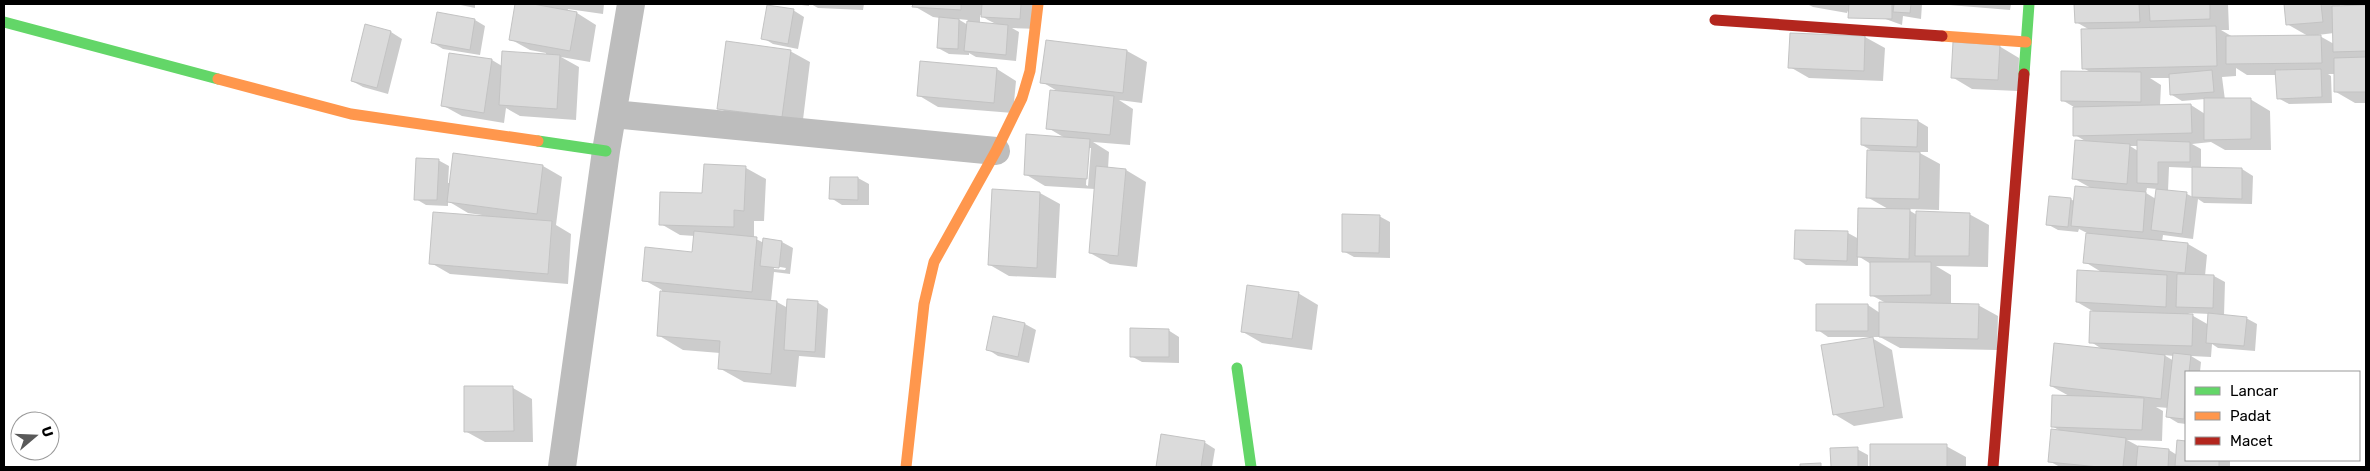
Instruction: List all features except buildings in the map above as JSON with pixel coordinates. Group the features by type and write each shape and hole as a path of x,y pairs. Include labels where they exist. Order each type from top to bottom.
{"street":[{"path":"562,467 606,151 631,4"},
{"path":"906,467 924,304 934,262 996,151 1022,98 1030,71 1038,4"},
{"path":"1993,467 2029,4"},
{"path":"1715,20 2026,42"},
{"path":"4,22 351,114 606,151"},
{"path":"613,114 996,151"},
{"path":"1237,368 1251,467"}],"traffic: fast":[{"path":"2024,74 2029,4"},
{"path":"4,22 218,79"},
{"path":"538,141 606,151"},
{"path":"1237,368 1251,467"}],"traffic: slow":[{"path":"906,467 924,304 934,262 996,151 1022,98 1030,71 1038,4"},
{"path":"1942,36 2026,42"},
{"path":"218,79 351,114 538,141"}],"traffic: jam":[{"path":"1715,20 1942,36"},
{"path":"1993,467 2024,74"}]}
